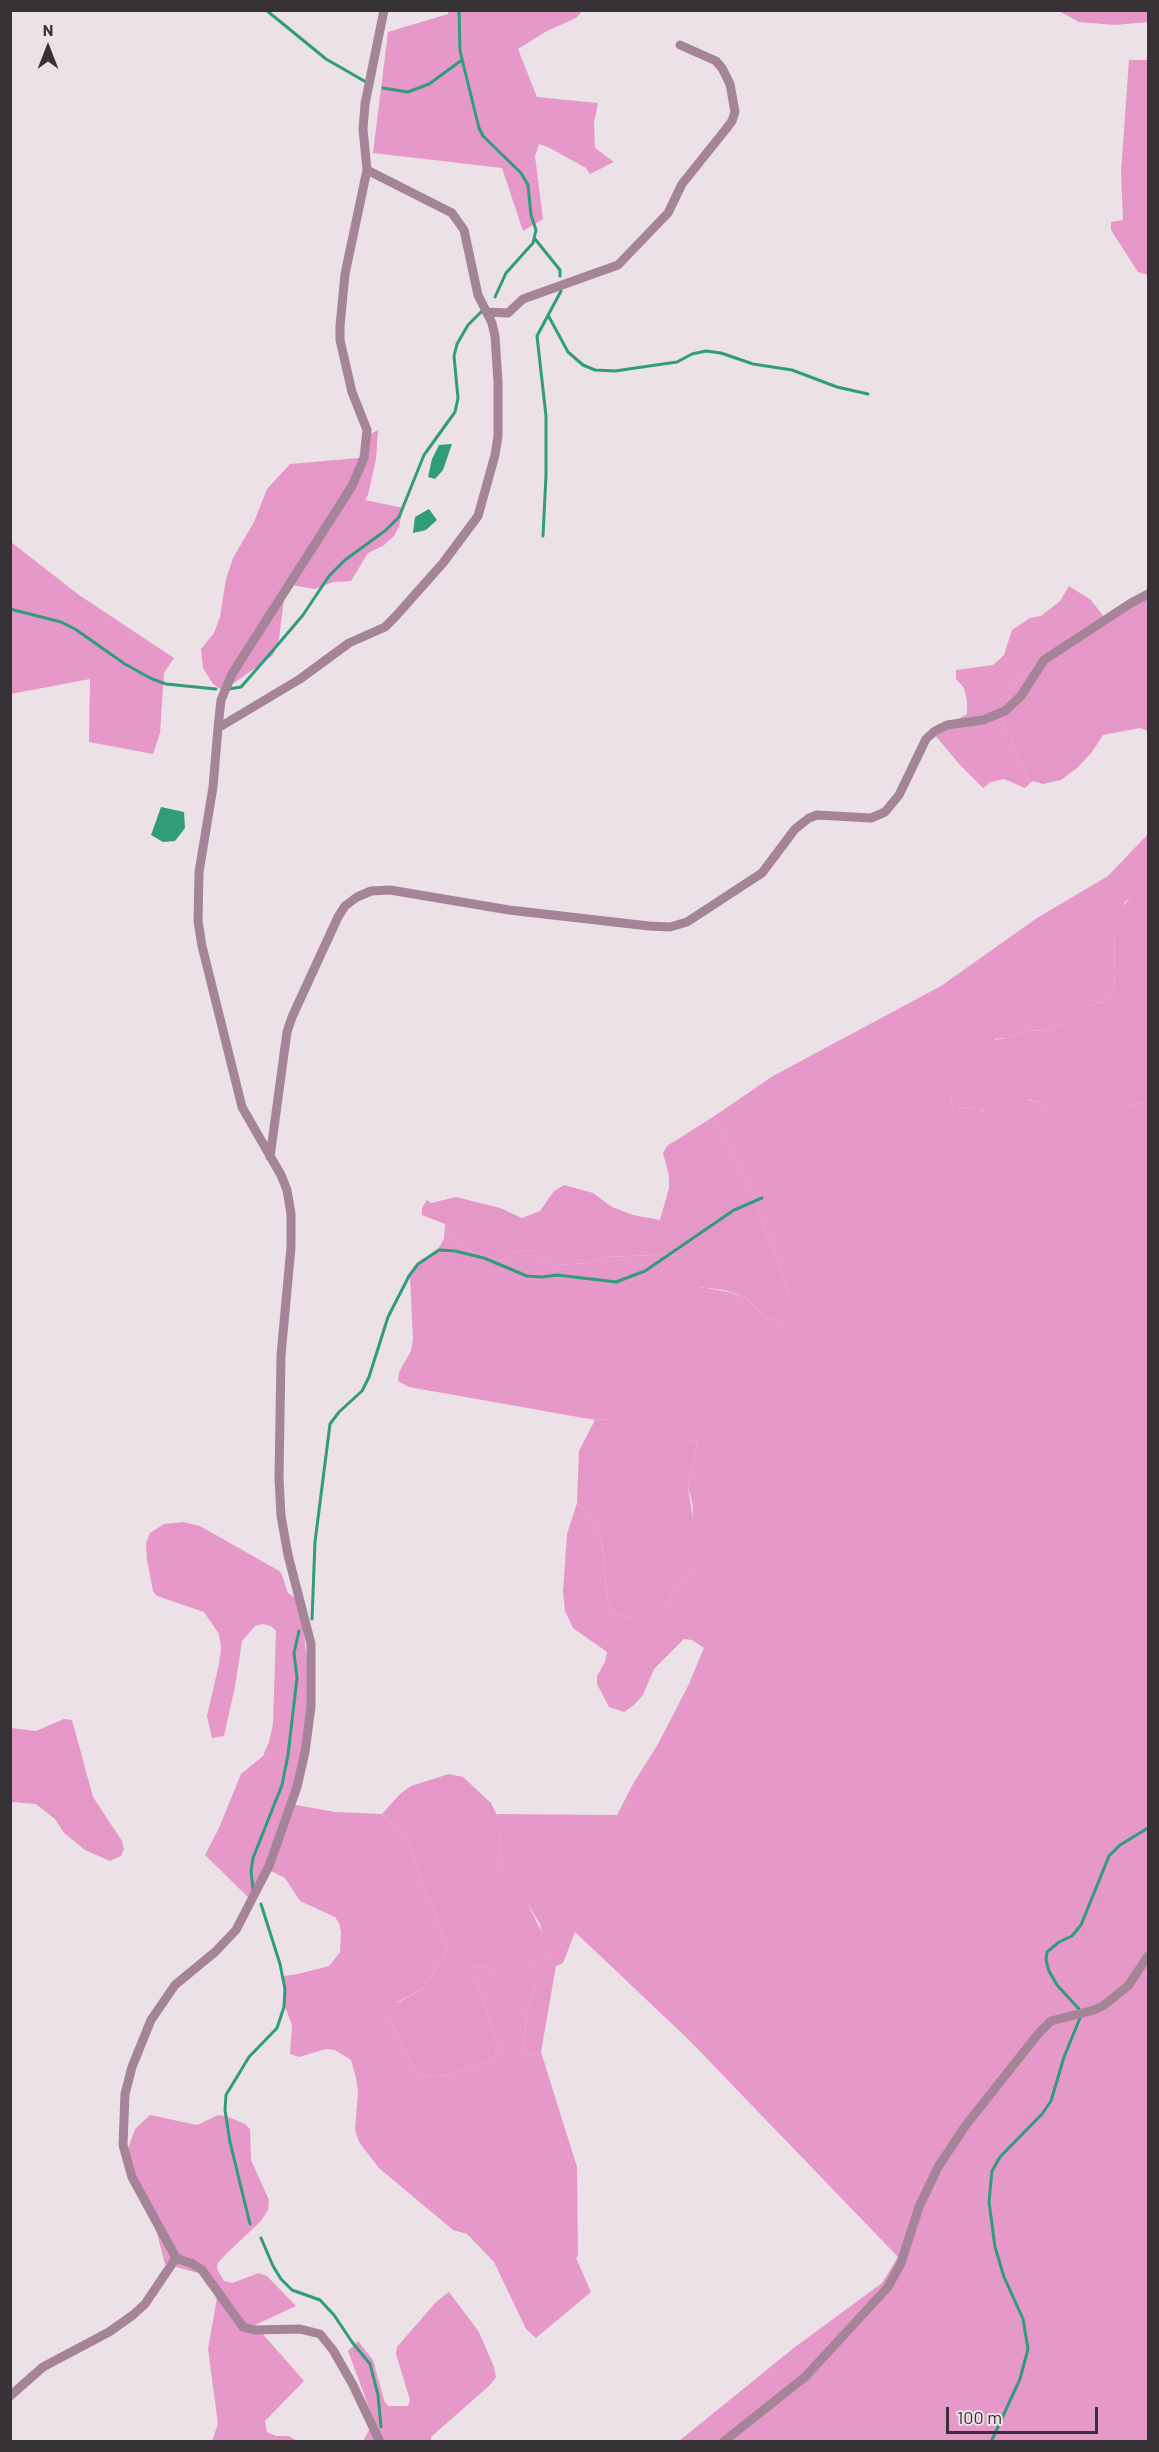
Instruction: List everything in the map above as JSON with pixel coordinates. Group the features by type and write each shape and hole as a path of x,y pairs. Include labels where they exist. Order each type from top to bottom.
{"street":[{"path":"380,2442 333,2349 320,2334 300,2329 255,2330 243,2327 202,2270 176,2258 140,2194 126,2160 123,2145 125,2094 140,2045 164,1998 236,1929 261,1883 297,1787 305,1752 311,1707 310,1644 281,1516 281,1355 292,1228 287,1190 242,1107 200,935 197,888 213,787 221,700 232,674 352,486 364,458 367,430 352,392 340,340 340,326 345,274 367,170 363,129 364,104 384,10"},
{"path":"486,312 508,313 524,299 618,265 668,213 682,184 732,121 735,112 730,84 722,68 716,62 680,45"},
{"path":"218,728 300,680 358,638 385,627 443,563 478,516 491,471 498,436 496,347 492,323 478,295 467,240 460,221 437,204 367,170"},
{"path":"270,1157 287,1032 292,1017 338,917 345,906 357,897 371,891 390,890 509,910 656,926 670,927 687,922 762,873 795,830 809,818 817,815 871,818 885,812 899,795 926,739 934,731 947,724 982,720 1005,711 1021,696 1044,660 1131,603 1149,594"},
{"path":"723,2442 805,2377 888,2287 901,2264 919,2207 938,2166 966,2125 1038,2034 1052,2021 1094,2010 1108,2002 1128,1986 1149,1956"},
{"path":"10,2396 43,2367 109,2332 133,2315 145,2304 176,2258"}],"shaded area":[{"path":"449,11 582,11 576,18 547,31 518,49 537,97 598,103 594,123 595,148 614,162 590,174 586,168 539,144 535,156 543,219 523,231 502,168 373,153 388,32 448,14"},
{"path":"1059,11 1148,11 1148,22 1115,25 1079,22"},
{"path":"1129,60 1148,60 1148,275 1138,272 1111,230 1111,222 1123,220 1121,173"},
{"path":"378,430 376,459 365,500 403,508 399,527 394,536 383,546 368,553 351,581 333,582 315,589 291,585 284,599 279,639 273,655 223,691 213,684 203,668 201,649 214,633 220,617 226,579 233,558 254,522 267,489 290,464 359,458 368,435"},
{"path":"452,444 443,470 435,479 428,477 432,459 439,445"},
{"path":"429,509 437,520 426,530 413,533 415,517"},
{"path":"11,542 79,595 174,658 164,673 160,733 153,754 89,742 90,679 11,694"},
{"path":"1069,586 1091,600 1104,617 1037,663 1013,687 1001,716 1030,783 1025,788 1004,779 991,782 983,788 930,729 967,714 964,688 956,679 956,670 993,665 1004,655 1012,630 1030,618 1041,616 1060,601"},
{"path":"1148,594 1148,731 1140,728 1103,735 1092,752 1077,768 1061,780 1043,784 1033,781 1030,783 1001,716 1013,687 1037,663"},
{"path":"161,807 184,812 185,828 175,841 163,842 151,835"},
{"path":"1148,834 1148,881 1125,902 1114,931 1114,990 1108,1001 1089,1006 1071,1016 1061,1026 1051,1030 1027,1031 996,1039 957,1073 951,1097 953,1108 979,1107 984,1111 1024,1110 1026,1099 1046,1105 1125,1107 1148,1101 1148,2441 679,2441 795,2347 882,2283 898,2257 688,2039 575,1932 563,1963 556,1966 550,1964 546,1957 540,1924 528,1904 502,1887 497,1867 501,1836 497,1814 617,1815 688,1686 704,1648 692,1640 684,1639 654,1669 643,1695 634,1705 624,1712 609,1707 597,1684 597,1676 605,1662 607,1652 573,1628 565,1611 563,1591 567,1534 577,1503 588,1511 601,1534 608,1602 618,1614 633,1619 665,1605 690,1569 693,1506 688,1487 697,1444 664,1432 614,1419 595,1420 409,1387 398,1381 399,1372 411,1351 413,1339 410,1276 415,1266 438,1249 444,1239 445,1224 466,1248 477,1255 503,1260 514,1252 532,1250 555,1265 586,1263 605,1257 681,1254 699,1287 745,1297 764,1316 776,1321 787,1318 791,1299 755,1201 713,1117 773,1076 941,986 1037,918 1108,876"},
{"path":"1148,881 1148,1101 1125,1107 1091,1108 1046,1105 1027,1099 1024,1110 1018,1117 1009,1120 995,1118 979,1107 953,1108 951,1097 963,1048 970,1044 1007,1038 1027,1031 1051,1030 1061,1026 1070,1016 1089,1006 1108,1001 1114,990 1116,916 1134,892"},
{"path":"713,1117 755,1201 791,1299 788,1318 776,1321 764,1316 745,1297 724,1290 699,1287 689,1280 681,1263 680,1254 605,1257 586,1263 555,1265 532,1250 514,1252 503,1260 477,1255 466,1248 445,1224 422,1215 422,1208 427,1200 431,1203 456,1197 500,1208 522,1218 540,1211 554,1191 564,1185 593,1193 612,1207 633,1215 660,1220 669,1188 669,1176 663,1153 667,1146"},
{"path":"614,1419 642,1423 697,1444 688,1487 694,1526 690,1569 665,1605 649,1620 633,1619 618,1614 608,1602 601,1534 588,1511 577,1503 579,1451 595,1420"},
{"path":"183,1522 200,1526 281,1572 288,1593 300,1601 312,1702 291,1804 335,1812 382,1814 403,1832 408,1840 427,1895 446,1939 447,1948 445,1957 423,1989 397,2002 389,2016 402,2047 418,2072 433,2077 456,2073 488,2062 495,2056 497,2047 484,2002 471,1976 471,1967 480,1964 497,1970 518,1954 527,1954 537,1970 537,1980 527,2016 524,2044 526,2055 541,2052 577,2167 578,2256 576,2258 591,2292 536,2338 526,2329 494,2262 467,2234 453,2230 379,2168 359,2142 355,2130 358,2092 351,2060 335,2050 326,2049 299,2057 290,2054 292,2025 284,2004 283,1976 329,1966 340,1952 341,1932 335,1917 300,1901 285,1878 265,1868 252,1901 205,1855 219,1828 241,1774 263,1756 269,1742 273,1724 276,1631 271,1626 263,1624 255,1626 242,1641 224,1736 212,1738 207,1716 219,1664 221,1648 219,1634 204,1612 157,1596 153,1591 147,1560 146,1543 150,1533 164,1524"},
{"path":"64,1719 72,1720 93,1797 122,1841 124,1849 121,1856 110,1861 85,1850 64,1833 55,1819 36,1804 11,1802 11,1728 36,1731"},
{"path":"449,1774 463,1777 491,1803 500,1822 501,1836 497,1867 502,1886 528,1904 543,1935 546,1957 556,1966 541,2052 526,2055 524,2044 527,2016 537,1980 537,1970 533,1961 527,1954 518,1954 506,1969 497,1970 480,1964 471,1967 471,1976 484,2002 497,2047 495,2056 488,2062 456,2073 433,2077 418,2072 402,2047 389,2016 389,2007 423,1989 445,1957 446,1939 427,1895 408,1840 403,1832 382,1814 400,1794 411,1786"},
{"path":"150,2115 197,2125 218,2115 226,2116 245,2124 250,2129 251,2160 269,2200 268,2210 261,2221 218,2263 217,2269 224,2281 232,2283 259,2273 267,2276 296,2306 255,2325 304,2381 265,2421 267,2432 276,2436 289,2436 297,2441 212,2441 218,2424 208,2349 219,2286 206,2275 165,2264 153,2218 129,2175 127,2151 135,2129"},
{"path":"449,2292 479,2332 496,2377 490,2385 431,2437 431,2441 363,2441 374,2421 348,2351 358,2341 373,2360 384,2400 388,2406 408,2406 410,2400 396,2354 397,2347 436,2302"}],"waterway":[{"path":"266,10 326,59 366,82"},
{"path":"459,10 460,51 479,128 483,136 521,173 528,185 531,215 536,230 533,243 506,273 495,297"},
{"path":"383,88 408,92 429,84 462,60"},
{"path":"535,239 560,270 560,276"},
{"path":"543,536 546,416 537,336 561,291"},
{"path":"229,689 241,687 303,615 329,576 345,560 386,530 399,517 424,455 455,412 458,398 454,356 457,344 468,325 484,309"},
{"path":"548,315 568,352 583,365 595,370 615,371 677,362 692,354 706,351 721,353 753,364 792,370 837,387 868,394"},
{"path":"10,609 61,622 152,679 166,684 216,689"},
{"path":"312,1619 315,1542 330,1424 339,1412 362,1391 369,1377 388,1317 409,1276 418,1264 439,1250 455,1251 484,1258 527,1276 557,1275 616,1282 645,1271 734,1210 762,1198"},
{"path":"253,1889 251,1871 253,1858 282,1785 288,1755 297,1678 294,1653 299,1631"},
{"path":"1079,2009 1057,1985 1049,1971 1046,1960 1047,1952 1059,1942 1072,1936 1081,1925 1109,1856 1120,1845 1148,1828"},
{"path":"250,2224 230,2142 225,2110 226,2095 249,2057 277,2028 284,2007 285,1989 280,1964 261,1904"},
{"path":"991,2442 1020,2379 1028,2349 1023,2319 1004,2277 995,2247 989,2202 992,2171 1000,2157 1042,2114 1051,2101 1064,2057 1080,2018"},
{"path":"261,2238 281,2279 292,2290 320,2300 370,2364 378,2395 381,2427"}]}
